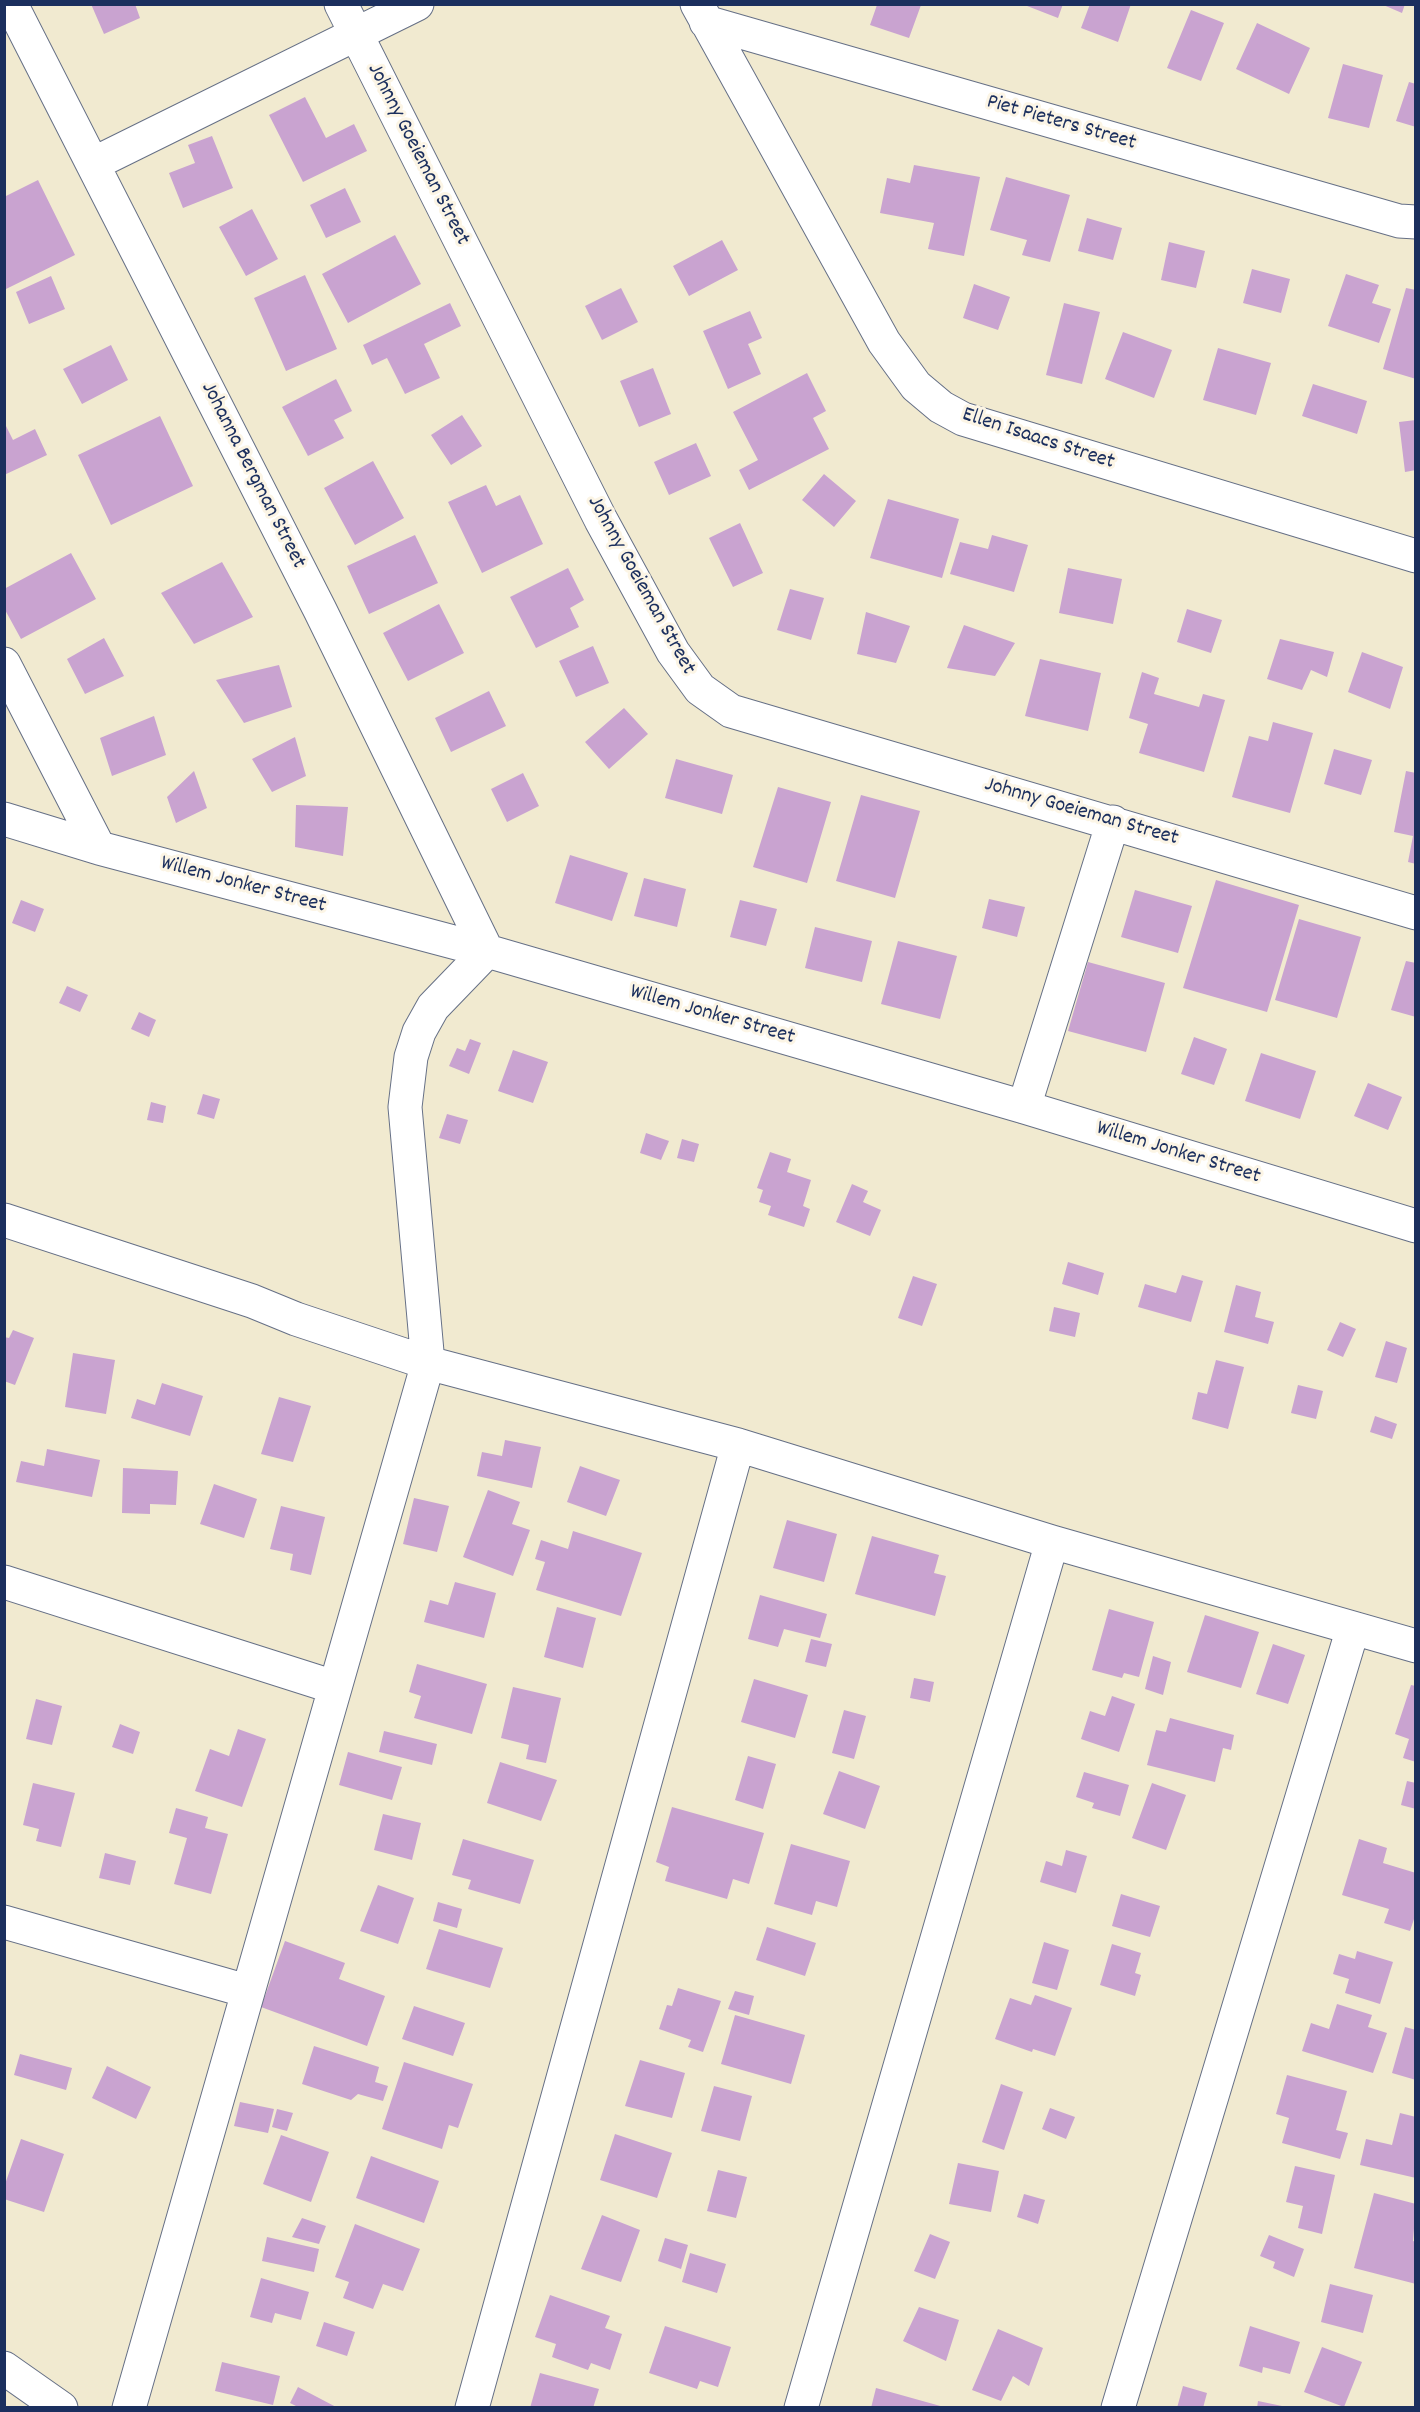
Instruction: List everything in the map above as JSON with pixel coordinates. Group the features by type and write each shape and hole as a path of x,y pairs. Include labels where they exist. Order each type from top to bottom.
{"street":[{"name":"Johanna Bergman Street","path":"11,4 315,600 487,951"},
{"path":"93,164 348,19 417,4"},
{"name":"Piet Pieters Street","path":"702,13 1398,221 1416,222"},
{"name":"Ellen Isaacs Street","path":"702,13 884,342 916,386 941,407 963,419 1416,556"},
{"name":"Johnny Goeieman Street","path":"348,19 602,520 673,652 699,689 731,711 1416,913"},
{"path":"4,664 99,848"},
{"name":"Willem Jonker Street","path":"4,819 99,848 487,951 1024,1107 1416,1226"},
{"path":"1024,1107 1113,822"},
{"path":"129,2408 428,1363 405,1107 411,1057 419,1032 433,1007 487,951"},
{"path":"4,1220 252,1301 297,1319 428,1363 738,1445 1052,1542 1416,1646"},
{"path":"472,2408 738,1445"},
{"path":"801,2408 1052,1542"},
{"path":"4,1582 334,1687"},
{"path":"1118,2408 1353,1628"},
{"path":"4,1922 248,1991"},
{"path":"4,2368 61,2408"}],"building":[{"path":"91,4 135,4 140,18 104,34"},
{"path":"1022,4 1063,4 1058,18"},
{"path":"1090,4 1131,4 1118,42 1081,28"},
{"path":"1381,4 1405,4 1402,13"},
{"path":"877,5 921,5 909,38 870,25"},
{"path":"1191,10 1224,23 1201,81 1167,68"},
{"path":"1257,23 1310,48 1289,94 1236,69"},
{"path":"1343,64 1383,75 1369,128 1328,118"},
{"path":"1409,82 1416,84 1416,127 1396,121"},
{"path":"305,97 326,138 354,124 367,151 303,182 269,115"},
{"path":"212,136 233,188 183,208 169,173 195,163 188,145"},
{"path":"914,165 980,177 964,256 928,249 934,223 880,213 887,178 910,183"},
{"path":"1006,177 1070,195 1050,262 1022,255 1027,240 990,230"},
{"path":"38,180 75,255 4,290 4,197"},
{"path":"345,188 361,222 326,238 310,205"},
{"path":"252,209 278,259 246,276 219,227"},
{"path":"1087,218 1122,228 1113,260 1078,251"},
{"path":"395,235 421,284 348,323 322,274"},
{"path":"722,240 738,270 689,296 673,266"},
{"path":"1169,242 1205,251 1196,288 1161,280"},
{"path":"1252,269 1290,279 1281,313 1243,303"},
{"path":"1346,274 1379,285 1372,303 1391,309 1379,343 1328,326"},
{"path":"305,275 337,349 286,371 254,298"},
{"path":"51,276 65,309 29,324 16,292"},
{"path":"974,284 1010,297 998,330 963,318"},
{"path":"621,288 638,322 602,340 585,306"},
{"path":"1406,288 1416,290 1416,379 1383,369"},
{"path":"450,303 461,326 424,344 440,378 405,394 387,358 372,365 363,345"},
{"path":"1064,303 1100,312 1082,384 1046,375"},
{"path":"750,311 762,338 748,344 761,374 728,389 703,331"},
{"path":"1123,332 1172,350 1154,398 1105,379"},
{"path":"111,345 128,380 82,404 63,369"},
{"path":"1218,348 1271,363 1256,415 1203,400"},
{"path":"653,368 671,414 639,427 620,381"},
{"path":"807,373 826,411 813,418 829,449 749,490 739,470 758,460 733,412"},
{"path":"336,379 352,411 334,420 344,438 308,456 282,407"},
{"path":"1313,384 1367,401 1357,434 1302,416"},
{"path":"462,415 482,446 451,465 431,435"},
{"path":"160,416 193,486 111,525 78,455"},
{"path":"1416,420 1416,470 1405,472 1399,422"},
{"path":"4,422 13,440 35,429 47,455 4,475"},
{"path":"696,443 711,476 669,495 654,462"},
{"path":"373,461 404,518 355,545 324,488"},
{"path":"824,474 856,501 834,527 802,500"},
{"path":"486,485 496,506 520,495 543,544 482,573 448,502"},
{"path":"888,499 959,519 942,578 870,558"},
{"path":"740,523 763,573 733,587 709,538"},
{"path":"415,535 438,583 369,614 347,566"},
{"path":"992,535 1028,545 1014,592 950,574 960,542 988,549"},
{"path":"71,553 96,599 21,639 4,608 4,589"},
{"path":"222,562 253,617 194,644 161,593"},
{"path":"568,568 584,600 570,608 579,627 536,648 510,597"},
{"path":"1068,568 1122,579 1113,624 1059,613"},
{"path":"790,589 824,598 811,640 777,630"},
{"path":"439,604 464,653 408,681 383,633"},
{"path":"1187,609 1222,620 1211,653 1177,642"},
{"path":"866,612 910,626 896,663 857,654"},
{"path":"964,625 1015,643 995,676 947,668"},
{"path":"104,638 124,676 85,694 67,659"},
{"path":"1280,639 1334,652 1327,677 1311,670 1302,690 1267,679"},
{"path":"593,646 609,683 576,697 559,661"},
{"path":"1362,652 1403,667 1390,709 1348,692"},
{"path":"1040,659 1101,673 1088,731 1025,716"},
{"path":"279,665 292,707 244,723 216,680"},
{"path":"1142,672 1159,678 1154,694 1199,707 1203,694 1225,700 1204,772 1139,753 1148,724 1129,718"},
{"path":"489,691 506,726 451,752 435,718"},
{"path":"624,708 648,734 609,769 585,742"},
{"path":"154,716 166,755 112,776 100,738"},
{"path":"1273,722 1313,733 1290,813 1232,797 1249,736 1268,741"},
{"path":"295,737 306,776 272,792 252,759"},
{"path":"1334,749 1372,760 1361,795 1324,784"},
{"path":"676,759 733,775 722,814 665,798"},
{"path":"194,771 207,808 176,823 167,797"},
{"path":"1406,771 1416,773 1416,864 1408,862 1413,836 1394,832"},
{"path":"523,773 539,806 507,822 491,789"},
{"path":"778,787 831,802 807,883 753,867"},
{"path":"861,795 920,811 895,898 836,881"},
{"path":"296,805 348,807 343,856 295,847"},
{"path":"570,855 628,873 612,921 555,903"},
{"path":"644,878 686,889 677,927 634,916"},
{"path":"1216,880 1299,905 1267,1012 1183,988"},
{"path":"1135,890 1192,906 1178,953 1121,937"},
{"path":"989,899 1025,907 1017,937 982,928"},
{"path":"21,900 44,909 35,932 12,923"},
{"path":"740,900 777,909 766,946 730,937"},
{"path":"1299,919 1361,937 1337,1018 1275,1000"},
{"path":"815,927 872,941 862,982 805,968"},
{"path":"898,941 957,956 940,1019 881,1004"},
{"path":"1406,961 1416,963 1416,1017 1391,1010"},
{"path":"1088,962 1165,983 1146,1052 1068,1031"},
{"path":"67,986 88,995 80,1012 59,1003"},
{"path":"139,1012 156,1020 149,1037 131,1029"},
{"path":"1194,1037 1227,1049 1214,1085 1181,1074"},
{"path":"470,1039 481,1043 469,1074 449,1066 457,1048 465,1051"},
{"path":"513,1050 548,1062 533,1103 498,1091"},
{"path":"1261,1053 1316,1071 1300,1119 1245,1101"},
{"path":"1368,1083 1402,1097 1388,1130 1354,1116"},
{"path":"203,1094 220,1099 214,1119 197,1114"},
{"path":"151,1102 166,1106 163,1123 147,1120"},
{"path":"447,1114 468,1120 460,1144 439,1138"},
{"path":"646,1133 669,1141 661,1160 640,1153"},
{"path":"682,1139 699,1144 694,1162 677,1158"},
{"path":"770,1152 791,1159 787,1172 811,1180 803,1206 810,1209 804,1227 768,1215 771,1206 759,1202 763,1190 757,1188"},
{"path":"852,1184 868,1191 863,1202 881,1210 870,1236 836,1222"},
{"path":"1068,1262 1104,1273 1098,1295 1062,1284"},
{"path":"1182,1275 1203,1281 1191,1322 1138,1307 1145,1284 1176,1293"},
{"path":"913,1276 937,1284 922,1326 898,1318"},
{"path":"1236,1285 1261,1292 1255,1317 1274,1322 1268,1344 1224,1332"},
{"path":"1054,1307 1080,1313 1075,1337 1049,1331"},
{"path":"1340,1322 1356,1329 1343,1357 1327,1350"},
{"path":"13,1330 34,1338 15,1385 4,1381 4,1337 9,1338"},
{"path":"1386,1341 1407,1348 1397,1383 1375,1377"},
{"path":"73,1353 115,1360 106,1414 65,1407"},
{"path":"1216,1360 1244,1367 1228,1429 1192,1419 1198,1392 1207,1394"},
{"path":"162,1383 203,1396 190,1436 131,1418 137,1399 155,1405"},
{"path":"1298,1385 1323,1391 1316,1419 1291,1413"},
{"path":"279,1397 311,1406 293,1462 261,1454"},
{"path":"1375,1416 1397,1424 1392,1439 1370,1432"},
{"path":"505,1440 541,1447 532,1488 477,1476 482,1452 502,1456"},
{"path":"47,1449 100,1460 92,1497 16,1482 21,1461 44,1466"},
{"path":"580,1466 620,1480 606,1516 567,1502"},
{"path":"123,1468 178,1471 176,1505 150,1504 150,1514 122,1513"},
{"path":"214,1484 257,1499 244,1538 200,1524"},
{"path":"488,1490 520,1502 512,1524 530,1530 513,1576 463,1557"},
{"path":"414,1498 449,1506 437,1552 403,1544"},
{"path":"281,1506 325,1517 311,1575 290,1570 293,1554 270,1549"},
{"path":"787,1520 837,1534 824,1582 773,1568"},
{"path":"573,1531 642,1553 621,1616 536,1590 545,1562 535,1559 541,1540 568,1549"},
{"path":"872,1536 939,1555 934,1573 946,1576 935,1616 855,1594"},
{"path":"455,1582 496,1593 484,1638 424,1622 430,1600 448,1605"},
{"path":"760,1595 827,1614 820,1638 784,1629 778,1647 748,1639"},
{"path":"557,1607 596,1618 583,1668 544,1657"},
{"path":"1109,1609 1154,1622 1139,1677 1124,1673 1122,1678 1092,1670"},
{"path":"1205,1615 1259,1632 1241,1688 1187,1672"},
{"path":"811,1639 832,1644 826,1667 805,1662"},
{"path":"1273,1644 1305,1655 1288,1704 1256,1694"},
{"path":"1153,1656 1171,1662 1163,1695 1145,1689"},
{"path":"417,1664 487,1684 472,1734 414,1718 421,1696 409,1692"},
{"path":"914,1678 934,1682 930,1702 910,1698"},
{"path":"754,1679 808,1695 795,1738 741,1722"},
{"path":"1411,1685 1416,1686 1416,1762 1403,1758 1409,1739 1395,1734"},
{"path":"513,1687 561,1698 546,1763 526,1759 529,1745 501,1738"},
{"path":"1112,1696 1135,1704 1119,1752 1081,1739 1090,1711 1105,1716"},
{"path":"36,1699 62,1706 52,1745 26,1739"},
{"path":"844,1710 866,1716 854,1759 832,1753"},
{"path":"1170,1718 1234,1735 1231,1750 1223,1748 1215,1782 1147,1765 1156,1730 1166,1732"},
{"path":"120,1724 140,1732 133,1754 112,1747"},
{"path":"238,1729 266,1739 242,1807 195,1791 210,1749 229,1756"},
{"path":"384,1731 437,1744 432,1765 379,1752"},
{"path":"348,1752 402,1767 392,1800 339,1785"},
{"path":"748,1756 776,1764 763,1809 735,1800"},
{"path":"500,1762 557,1780 541,1821 487,1803"},
{"path":"839,1771 880,1786 865,1829 823,1814"},
{"path":"1084,1772 1129,1785 1120,1816 1092,1808 1094,1803 1076,1797"},
{"path":"1407,1781 1416,1783 1416,1809 1401,1805"},
{"path":"33,1783 75,1793 61,1847 36,1841 39,1829 23,1825"},
{"path":"1152,1783 1186,1795 1166,1850 1132,1838"},
{"path":"672,1807 764,1833 749,1884 733,1879 727,1899 665,1881 669,1867 656,1862"},
{"path":"176,1808 208,1817 205,1828 228,1834 211,1894 174,1884 187,1838 169,1833"},
{"path":"383,1814 421,1823 412,1860 374,1850"},
{"path":"463,1839 534,1860 520,1904 468,1889 471,1880 452,1875"},
{"path":"1359,1839 1387,1848 1383,1863 1416,1873 1416,1913 1410,1931 1384,1923 1389,1909 1342,1895"},
{"path":"791,1844 850,1861 837,1907 816,1901 812,1915 774,1904"},
{"path":"1066,1850 1087,1856 1076,1893 1040,1882 1046,1861 1062,1866"},
{"path":"105,1853 136,1861 130,1885 99,1878"},
{"path":"378,1885 414,1898 398,1944 360,1931"},
{"path":"1121,1894 1160,1906 1150,1937 1112,1926"},
{"path":"438,1902 462,1909 457,1928 433,1921"},
{"path":"767,1927 816,1943 805,1976 756,1960"},
{"path":"439,1929 503,1948 490,1988 426,1969"},
{"path":"285,1941 345,1963 339,1979 385,1996 367,2046 261,2007"},
{"path":"1044,1942 1069,1950 1057,1990 1032,1983"},
{"path":"1112,1944 1141,1953 1135,1973 1141,1975 1135,1996 1100,1985"},
{"path":"1357,1951 1393,1962 1380,2004 1345,1993 1349,1979 1333,1974 1339,1954 1355,1959"},
{"path":"678,1988 721,2001 703,2052 688,2047 691,2040 659,2029 667,2005 672,2006"},
{"path":"735,1991 754,1996 749,2015 728,2009"},
{"path":"1035,1995 1072,2008 1055,2056 1033,2049 1032,2052 995,2039 1010,1998 1031,2005"},
{"path":"1337,2004 1372,2015 1368,2027 1387,2033 1373,2073 1302,2051 1311,2023 1329,2029"},
{"path":"414,2006 465,2023 453,2056 402,2039"},
{"path":"735,2015 805,2035 791,2084 721,2064"},
{"path":"1405,2027 1416,2030 1416,2080 1392,2073"},
{"path":"314,2046 379,2067 375,2082 388,2086 383,2101 358,2094 351,2100 302,2084"},
{"path":"20,2054 72,2068 66,2090 14,2075"},
{"path":"640,2060 685,2073 672,2118 625,2106"},
{"path":"404,2062 473,2084 458,2128 449,2125 442,2149 382,2129"},
{"path":"107,2066 151,2087 136,2119 92,2098"},
{"path":"1287,2075 1347,2091 1336,2130 1348,2133 1340,2159 1282,2143 1289,2118 1276,2114"},
{"path":"1001,2084 1023,2092 1004,2150 982,2142"},
{"path":"714,2086 752,2096 740,2141 701,2131"},
{"path":"240,2102 274,2109 268,2133 234,2126"},
{"path":"1050,2108 1075,2117 1066,2139 1042,2129"},
{"path":"277,2109 293,2113 287,2131 272,2127"},
{"path":"1400,2113 1416,2117 1416,2178 1360,2165 1366,2139 1392,2145"},
{"path":"615,2134 672,2153 657,2198 600,2180"},
{"path":"281,2135 329,2152 311,2202 263,2184"},
{"path":"21,2139 64,2154 44,2212 4,2199 4,2187"},
{"path":"371,2156 439,2181 424,2223 356,2198"},
{"path":"958,2163 999,2171 991,2212 949,2204"},
{"path":"1295,2166 1335,2175 1322,2234 1298,2228 1303,2206 1286,2202"},
{"path":"718,2170 747,2177 736,2218 707,2211"},
{"path":"1374,2193 1416,2204 1413,2241 1416,2242 1416,2284 1354,2268"},
{"path":"1024,2194 1045,2200 1038,2224 1017,2217"},
{"path":"602,2215 640,2230 621,2282 581,2269"},
{"path":"302,2218 326,2226 319,2244 292,2237"},
{"path":"355,2224 420,2249 403,2291 383,2284 373,2309 343,2298 349,2282 335,2277"},
{"path":"930,2234 950,2242 935,2279 914,2271"},
{"path":"1269,2235 1304,2249 1294,2277 1273,2268 1275,2262 1260,2256"},
{"path":"267,2237 319,2249 314,2272 262,2261"},
{"path":"665,2238 688,2245 681,2269 658,2261"},
{"path":"690,2253 726,2264 717,2293 682,2282"},
{"path":"261,2278 309,2292 301,2320 275,2313 272,2323 250,2317"},
{"path":"1330,2284 1373,2295 1363,2333 1321,2322"},
{"path":"550,2295 610,2316 605,2328 622,2334 610,2370 591,2363 588,2370 552,2357 556,2344 535,2337"},
{"path":"919,2307 959,2320 946,2361 903,2341"},
{"path":"324,2322 355,2332 347,2356 316,2346"},
{"path":"665,2326 731,2347 718,2387 700,2381 697,2389 649,2373"},
{"path":"1250,2326 1300,2342 1290,2374 1263,2367 1262,2373 1239,2366"},
{"path":"998,2329 1043,2348 1029,2386 1013,2376 1001,2401 972,2390"},
{"path":"1322,2347 1362,2362 1344,2407 1304,2392"},
{"path":"222,2362 280,2376 273,2405 215,2391"},
{"path":"540,2373 599,2389 593,2408 530,2408"},
{"path":"1183,2386 1207,2393 1203,2408 1177,2408"},
{"path":"298,2387 338,2408 300,2408 290,2403"},
{"path":"876,2388 944,2407 944,2408 871,2408"},
{"path":"1258,2401 1282,2406 1282,2408 1257,2408"}]}
